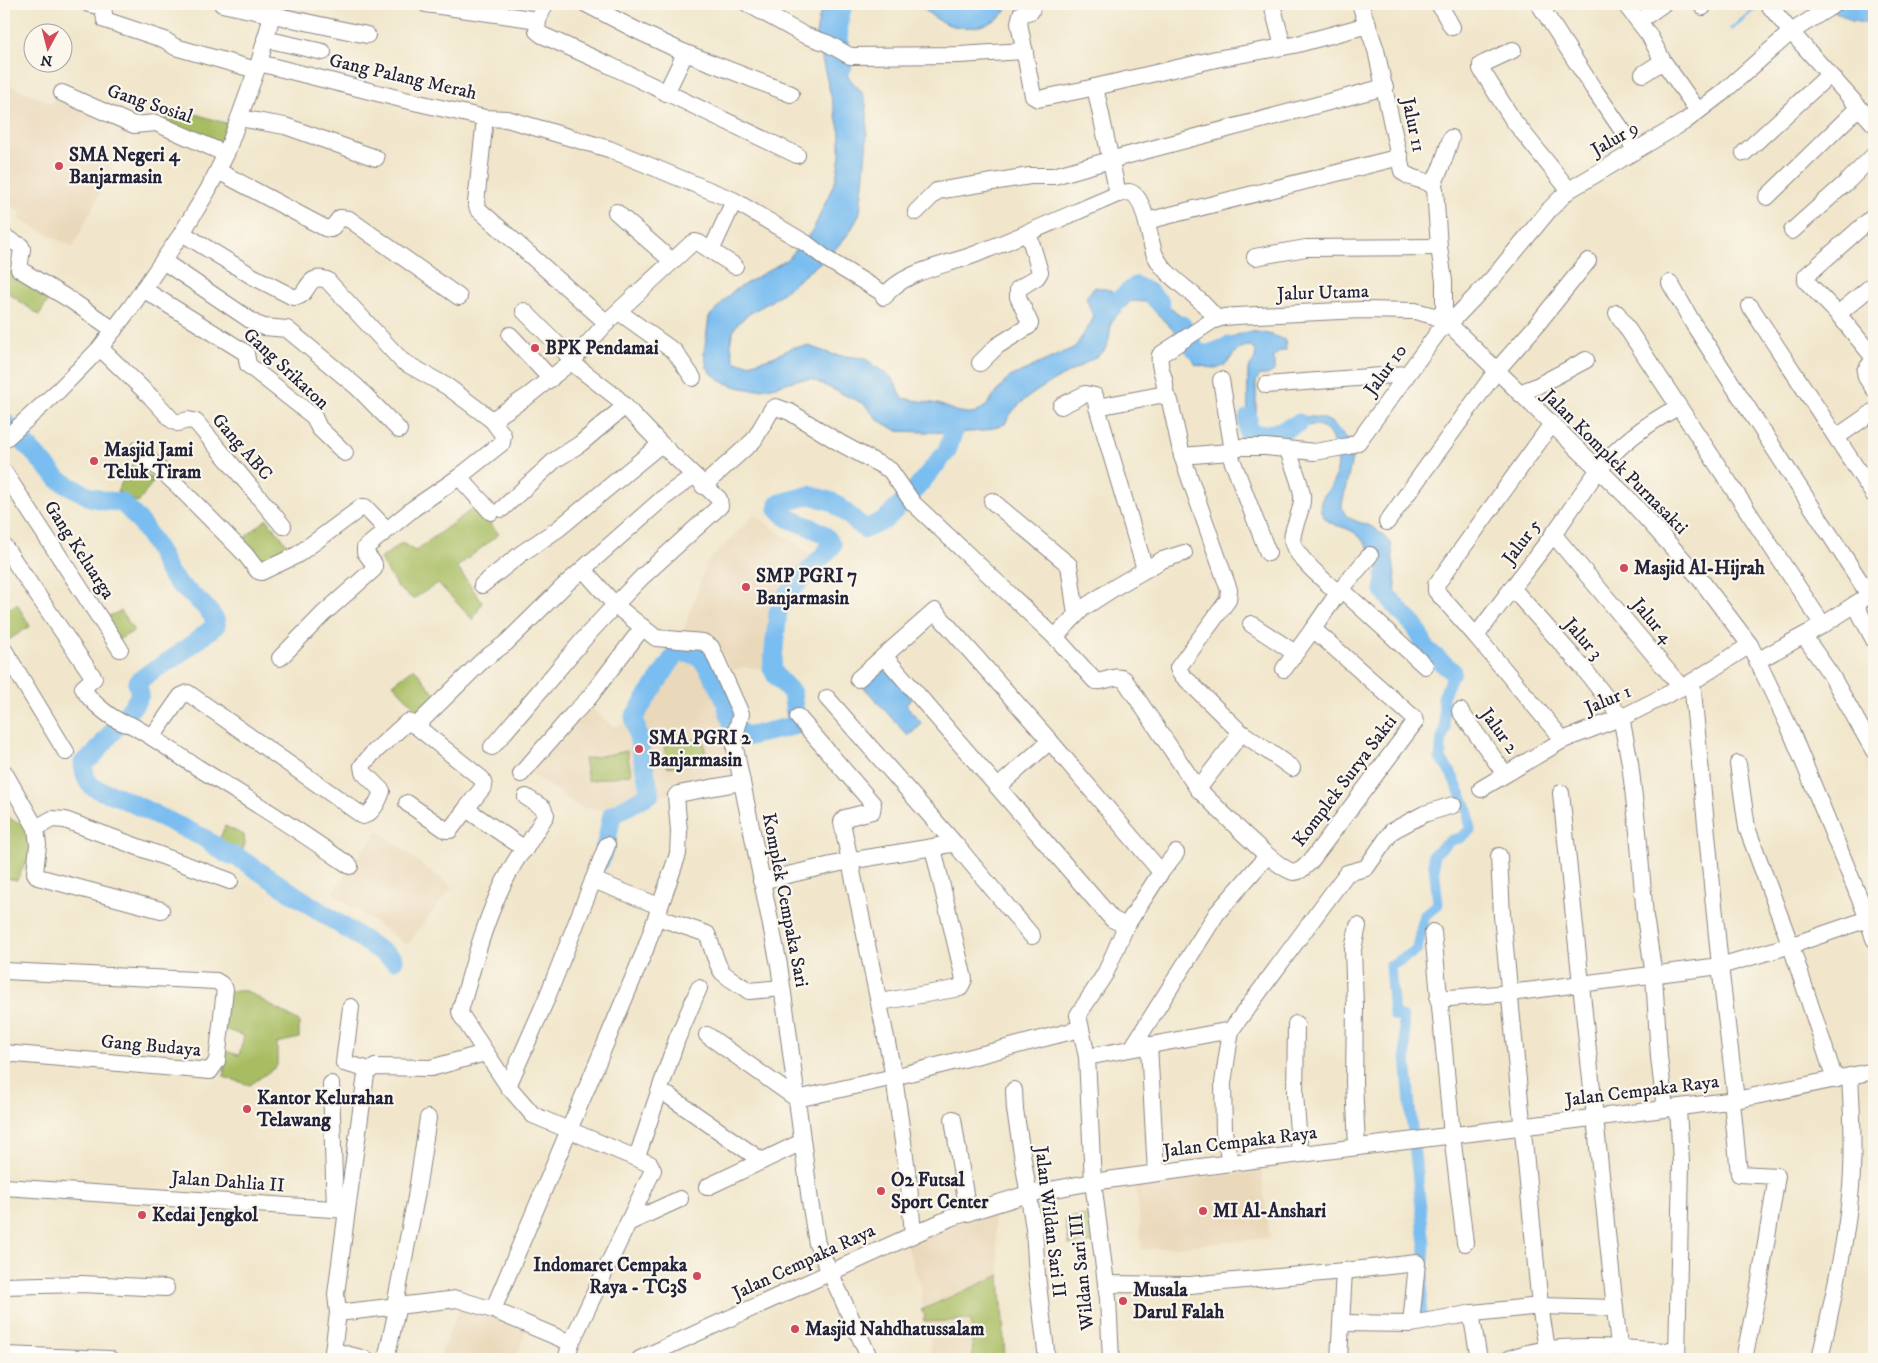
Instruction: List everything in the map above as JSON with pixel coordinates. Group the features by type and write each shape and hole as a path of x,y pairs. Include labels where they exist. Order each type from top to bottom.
{"street":[{"name":"Gang Palang Merah","path":"89,4 102,7 105,20 165,40 175,47 485,118 476,206 607,323"},
{"path":"222,4 273,9 367,35"},
{"path":"426,4 538,20"},
{"path":"545,4 538,20 537,31 542,35 797,155"},
{"path":"586,4 683,52 792,94"},
{"path":"748,4 804,35 827,43 850,56 959,55 1025,51"},
{"path":"1033,4 1031,11 1021,14 1020,17 1034,98 1038,99 1216,59 1283,47 1368,25"},
{"path":"1272,4 1283,47"},
{"name":"Jalur 11","path":"1360,4 1376,50 1402,171 1405,175 1433,185"},
{"path":"1439,4 1452,26"},
{"path":"1538,4 1636,150"},
{"path":"1625,4 1639,21 1663,61 1698,111"},
{"path":"1639,21 1663,4"},
{"path":"1768,4 1874,124"},
{"name":"Jalur 9","path":"1449,324 1492,279 1550,209 1569,190 1684,122 1722,93 1791,32 1829,7"},
{"path":"10,434 59,390 100,348 182,233 226,154 258,66 273,9"},
{"path":"265,39 323,52"},
{"path":"1513,50 1485,63 1481,66 1481,69 1513,120 1569,190"},
{"path":"666,93 683,58 683,52"},
{"path":"1643,74 1663,61"},
{"path":"1744,153 1829,75"},
{"path":"1095,87 1118,194"},
{"path":"916,212 937,191 1030,176 1054,176 1385,87"},
{"name":"Gang Sosial","path":"62,93 134,125 156,123 226,154"},
{"path":"1767,197 1859,108"},
{"path":"239,118 285,126 376,158"},
{"path":"485,118 507,119 609,149 734,201 807,244 828,260 885,296 896,285 922,272 958,261 1118,194 1129,192 1138,198 1147,221 1152,246 1158,260 1169,274 1200,300 1217,319"},
{"path":"1449,324 1444,314 1444,281 1439,247 1436,194 1433,185 1451,138"},
{"path":"1792,231 1874,155"},
{"path":"1147,221 1400,157"},
{"path":"218,171 324,228 331,229 340,218 348,219 458,297"},
{"path":"711,251 734,201"},
{"path":"616,212 672,261"},
{"path":"1874,216 1806,276 1806,281 1838,314 1874,359 1865,371 1866,377 1874,389"},
{"path":"980,363 997,346 1029,326 1030,323 1018,297 1018,289 1036,277 1040,272 1028,232"},
{"path":"182,233 252,276 293,296 302,295 313,279 327,280 402,361 448,387 492,420 503,434 502,443 459,477 414,508 365,548 365,552 374,564 374,569 323,614 280,658"},
{"path":"4,237 22,249 19,269 72,301 114,330"},
{"path":"492,420 551,379 572,361 607,323 672,261 695,242 735,266"},
{"path":"1255,257 1302,249 1439,247"},
{"path":"163,261 256,324 264,327 287,329 357,387 399,430"},
{"path":"1387,522 1497,370 1588,261"},
{"path":"1670,283 1694,325 1866,597 1874,639"},
{"path":"1838,314 1874,284"},
{"name":"Gang Srikaton","path":"143,289 246,353 248,365 314,417 319,428 345,453"},
{"path":"1750,306 1874,495"},
{"name":"Jalur Utama","path":"1164,395 1166,382 1160,366 1160,355 1217,319 1237,316 1360,310 1415,311 1434,316 1449,324"},
{"path":"492,747 615,605 642,577 720,506 719,499 698,481 616,397 572,361 524,311"},
{"path":"619,312 675,352 693,378"},
{"path":"1616,313 1823,625"},
{"name":"Jalan Komplek Purnasakti","path":"1449,324 1626,496 1697,575 1750,645 1790,729 1868,919 1874,939"},
{"name":"Jalur 10","path":"1288,450 1315,452 1358,442 1438,331 1449,324"},
{"path":"510,335 551,379"},
{"name":"Gang ABC","path":"100,348 172,420 178,423 188,420 196,422 283,526"},
{"path":"1519,393 1535,387 1586,360"},
{"path":"1266,385 1407,374"},
{"path":"1221,380 1231,452 1268,553"},
{"path":"1061,406 1085,394 1095,396 1144,566"},
{"path":"1097,407 1155,395 1164,395 1170,401 1182,456 1229,595 1228,600 1178,668 1180,673 1238,730 1292,768"},
{"path":"459,477 496,511 555,460 587,438 625,406"},
{"path":"416,726 483,660 506,643 582,569 662,499 698,481 754,440 772,409 779,407 890,470 909,497 1055,636 1083,608 1162,560 1184,552"},
{"name":"Jalur 5","path":"1476,636 1553,534 1598,470 1620,447 1641,430 1678,407"},
{"path":"1837,437 1874,411"},
{"path":"1551,425 1436,585 1436,592 1476,636 1563,740"},
{"path":"482,585 522,553 558,529 661,444"},
{"path":"1182,456 1231,452 1242,447 1288,450 1302,494 1301,512 1294,530 1293,544 1304,561 1425,666"},
{"path":"138,449 179,487 261,572 297,555 362,507 365,507 387,530"},
{"name":"Gang Keluarga","path":"4,472 120,650"},
{"path":"992,501 1068,565 1076,615"},
{"name":"Jalur 4","path":"1553,534 1687,684"},
{"path":"4,546 94,678 84,690 96,704 120,723 129,724 155,738 290,824 350,866"},
{"path":"1284,669 1340,591 1370,555"},
{"name":"Komplek Cempaka Sari","path":"582,569 615,605 656,638 702,642 711,647 741,718 734,739 782,988 817,1244 870,1359"},
{"name":"Jalur 3","path":"1512,588 1584,669 1621,718"},
{"path":"1757,661 1823,625 1866,597"},
{"path":"858,679 936,611 1161,872"},
{"path":"1251,624 1295,653"},
{"path":"521,774 588,699 643,627"},
{"name":"Komplek Surya Sakti","path":"1055,636 1095,681 1099,682 1116,676 1124,678 1198,789 1267,856 1296,872 1302,870 1415,722 1414,718 1313,629"},
{"path":"1804,636 1831,675 1874,751"},
{"name":"Jalur 1","path":"1481,789 1563,740 1621,718 1687,684 1750,645"},
{"path":"4,650 66,752"},
{"path":"884,656 1112,919 1126,926"},
{"path":"1687,684 1720,966 1734,1100 1739,1174 1776,1176 1758,1292 1744,1359"},
{"path":"155,738 155,733 170,711 181,696 188,692 363,816 367,815 374,807 382,791 363,772 362,766 372,754 408,722 416,726 482,779 484,786 450,830 446,830 407,803"},
{"path":"827,698 956,845 1032,936"},
{"name":"Jalur 2","path":"1460,711 1505,774"},
{"path":"798,717 873,804 872,810 845,818 842,822 894,1076 909,1185 913,1235"},
{"path":"1509,1359 1522,1354 1547,1349 1619,1347 1677,1356 1681,1162 1659,1057 1654,975 1645,917 1638,832 1630,763 1621,718"},
{"path":"1198,789 1236,740 1238,730"},
{"path":"998,787 1050,741"},
{"path":"1738,764 1748,828 1791,946 1843,1078 1853,1134 1851,1187 1844,1236 1820,1359"},
{"path":"4,772 36,828 38,845 35,873 38,877 160,910"},
{"path":"493,1310 646,950 678,854 679,831 675,800 678,794 742,782"},
{"path":"1561,793 1619,1347"},
{"path":"526,797 543,808 546,816 545,820 525,849 517,857 495,902 482,935 460,1011 485,1053 508,1086 533,1115 637,1157 650,1164 653,1170 571,1343 566,1359"},
{"path":"1230,1163 1224,1132 1223,1083 1231,1030 1347,873 1366,868 1392,830 1424,814 1453,805"},
{"path":"466,809 525,849"},
{"path":"36,828 52,819 65,820 230,881"},
{"path":"761,881 849,861 951,844 956,845"},
{"path":"508,1086 546,1000 607,845"},
{"path":"880,1002 960,988 963,984 964,979 933,848"},
{"path":"707,1035 797,1100 1080,1029 1078,1014 1104,974 1126,926 1161,872 1176,853"},
{"name":"Komplek Surya Sakti","path":"1132,1048 1217,913 1267,856"},
{"path":"1499,856 1540,1306 1547,1349"},
{"path":"593,880 707,934 716,960 723,972 749,991 782,988"},
{"path":"1438,1000 1510,993 1720,966 1791,946 1868,919"},
{"path":"1357,1147 1354,1082 1355,1006 1353,950 1358,926"},
{"path":"1433,932 1438,1000 1465,1243"},
{"name":"Gang Budaya","path":"4,972 216,981 225,989 217,1061 210,1070 4,1054"},
{"path":"637,1157 677,1039 699,988"},
{"path":"351,1007 344,1062 370,1070"},
{"path":"1296,1024 1295,1095 1300,1154"},
{"name":"Wildan Sari III","path":"1080,1029 1087,1057 1093,1182 1113,1359"},
{"path":"1087,1057 1231,1030"},
{"path":"1149,1045 1156,1173"},
{"path":"365,1359 333,1355 338,1312 336,1294 341,1210 366,1075 375,1067 431,1068 485,1053"},
{"name":"Jalan Cempaka Raya","path":"641,1359 950,1218 1028,1194 1093,1182 1230,1163 1734,1100 1874,1071"},
{"path":"331,1084 341,1210"},
{"name":"Jalan Wildan Sari II","path":"1014,1090 1015,1110 1034,1228 1037,1276 1047,1359"},
{"path":"669,1096 762,1161"},
{"path":"386,1359 416,1197 428,1118"},
{"path":"953,1119 968,1213"},
{"path":"707,1187 802,1142"},
{"name":"Jalan Dahlia II","path":"4,1187 341,1210"},
{"path":"628,1223 680,1199"},
{"path":"1106,1284 1190,1284 1417,1263 1411,1324"},
{"path":"1339,1359 1344,1271"},
{"path":"4,1286 81,1284 166,1288"},
{"path":"338,1312 457,1299 493,1310 571,1343"},
{"path":"1342,1323 1411,1324 1471,1313 1540,1306 1614,1308"},
{"path":"1471,1313 1479,1359"},
{"path":"4,1356 110,1359"}],"shaded area":[{"name":"SMA Negeri 4 Banjarmasin","path":"4,83 52,103 56,92 132,128 73,247 18,219 21,212 4,203"},
{"name":"SMP PGRI 7 Banjarmasin","path":"754,515 816,558 775,611 771,669 746,667 732,670 714,640 683,633 706,564"},
{"name":"SMA PGRI 2 Banjarmasin","path":"678,660 698,661 723,703 737,778 637,801 613,811 579,807 528,771 585,703 614,727 631,723"},
{"path":"378,831 452,887 407,945 332,893"},
{"name":"MI Al-Anshari","path":"1261,1171 1270,1238 1142,1250 1136,1185"},
{"path":"993,1209 1006,1328 972,1329 973,1359 931,1359 929,1329 922,1319 921,1287 906,1244"},
{"path":"461,1305 526,1330 516,1359 438,1359"}],"green space":[{"path":"182,110 228,124 219,147 163,125 168,112 179,114"},
{"path":"4,269 52,294 39,315 4,290"},
{"path":"132,465 154,480 138,503 117,491"},
{"path":"475,507 499,534 457,567 482,602 473,620 438,583 413,599 398,588 380,559 402,543 415,551"},
{"path":"267,519 294,553 262,571 239,542"},
{"path":"17,604 30,626 4,643 4,611"},
{"path":"121,611 134,631 118,640 104,618"},
{"path":"414,668 437,697 419,712 393,684"},
{"path":"703,738 707,761 667,767 664,744"},
{"path":"627,751 631,774 588,781 584,759"},
{"path":"4,814 17,823 24,817 36,843 17,880 5,878 4,882"},
{"path":"225,826 244,835 245,844 241,854 218,843"},
{"path":"228,991 247,991 299,1022 299,1038 277,1043 277,1066 250,1085 224,1077 225,1051 239,1055 244,1036 224,1029"},
{"path":"1092,1214 1096,1242 1069,1245 1065,1218"},
{"path":"1000,1275 1005,1359 973,1359 971,1320 924,1322 925,1315 921,1310"}],"water":[{"path":"827,4 847,4 838,24 840,47 846,73 863,94 866,107 867,136 860,212 850,232 828,256 771,301 739,322 731,339 735,362 749,364 773,357 794,347 808,346 835,355 864,358 893,379 902,398 938,404 959,412 974,414 986,406 1008,378 1075,347 1093,317 1086,297 1095,287 1110,290 1116,294 1136,287 1149,291 1195,328 1197,335 1194,349 1197,355 1209,353 1231,338 1248,332 1264,333 1280,338 1285,340 1286,350 1279,352 1274,357 1274,371 1267,375 1260,375 1256,381 1256,430 1260,436 1271,435 1279,431 1295,417 1316,417 1331,422 1346,437 1354,449 1342,505 1343,510 1353,520 1372,527 1391,543 1396,584 1395,592 1389,601 1381,590 1377,567 1366,544 1350,530 1331,523 1321,511 1320,503 1334,480 1338,466 1336,452 1329,433 1315,425 1302,428 1272,446 1247,442 1248,370 1255,358 1256,351 1251,346 1239,349 1221,367 1214,368 1196,365 1174,331 1146,302 1131,301 1114,318 1111,323 1108,344 1104,351 1033,394 1011,413 1005,424 984,431 954,433 898,431 878,420 864,404 811,379 797,380 753,390 723,382 711,373 707,367 704,353 709,317 733,291 788,259 813,230 836,179 840,156 840,133 816,34 820,14"},
{"path":"918,4 1009,4 999,18 983,25 964,27 943,22 932,16"},
{"path":"1822,4 1874,4 1874,14 1866,23 1852,21"},
{"path":"883,666 912,699 906,705 922,724 908,736 862,685"}],"waterway":[{"path":"843,66 839,42 839,19 844,4"},
{"path":"1731,29 1760,4"},
{"path":"1115,305 1118,300 1136,286 1150,293 1161,304"},
{"path":"1182,325 1198,352 1203,354 1209,353 1228,346"},
{"path":"600,861 606,844 612,815 650,794 634,717 677,652 697,655 707,666 723,695 733,726 746,737 797,725 792,693 776,676 772,668 778,612 787,595 832,546 822,533 784,515 778,509 778,504 810,495 833,502 865,529 885,520 913,492 947,451 953,433 946,418"},
{"path":"1248,418 1248,433 1255,434 1275,433 1299,423"},
{"path":"4,421 59,480 90,497 121,502 149,535 171,576 207,609 216,622 216,625 193,644 137,683 140,694 136,702 94,755 83,763 88,782 96,789 115,795 204,838 225,853 239,858 394,960"},
{"path":"1385,577 1384,591 1415,626 1426,649 1452,671"},
{"path":"1421,1315 1425,1244 1411,1118 1403,1018 1394,1015 1390,966 1417,950 1424,916 1438,904 1433,855 1451,840 1460,838 1470,830 1468,810 1451,773 1440,758 1445,729 1443,697 1451,679 1452,671"}],"place":[{"name":"SMA Negeri 4 Banjarmasin","path":"59,166"},
{"name":"BPK Pendamai","path":"535,348"},
{"name":"Masjid Jami Teluk Tiram","path":"94,461"},
{"name":"Masjid Al-Hijrah","path":"1624,568"},
{"name":"SMP PGRI 7 Banjarmasin","path":"746,587"},
{"name":"SMA PGRI 2 Banjarmasin","path":"639,749"},
{"name":"Kantor Kelurahan Telawang","path":"247,1109"},
{"name":"O2 Futsal Sport Center","path":"881,1191"},
{"name":"MI Al-Anshari","path":"1203,1211"},
{"name":"Kedai Jengkol","path":"142,1215"},
{"name":"Indomaret Cempaka Raya - TC3S","path":"697,1276"},
{"name":"Musala Darul Falah","path":"1123,1301"},
{"name":"Masjid Nahdhatussalam","path":"795,1329"}]}
